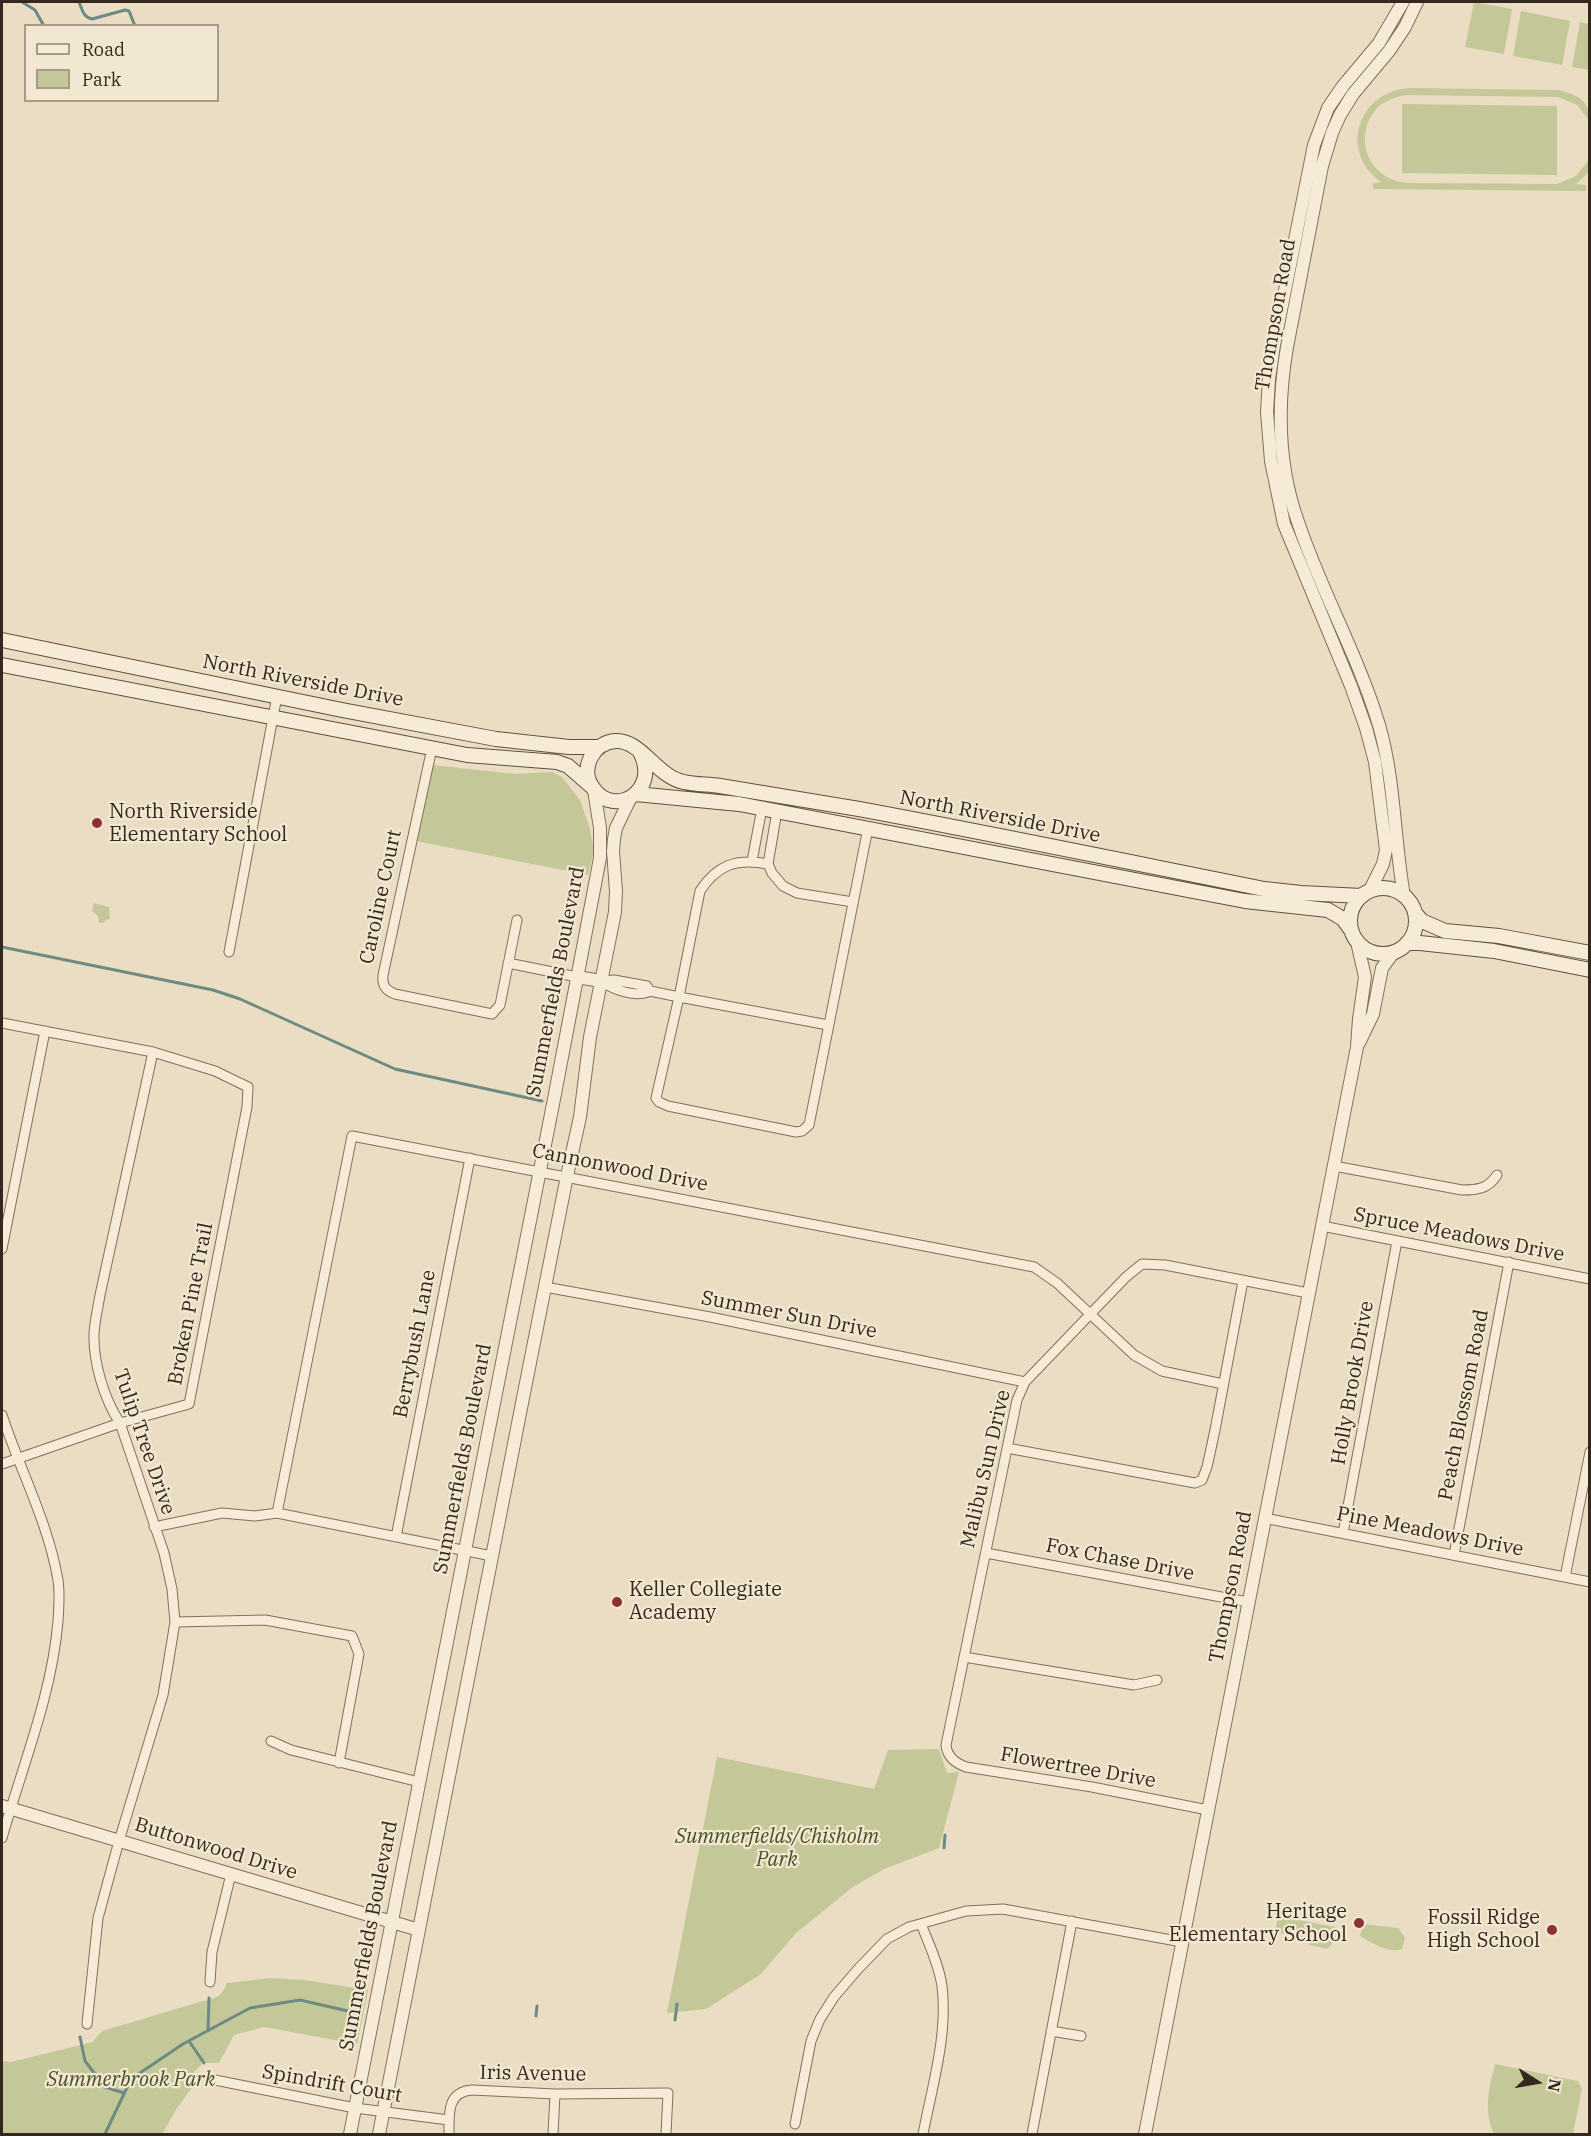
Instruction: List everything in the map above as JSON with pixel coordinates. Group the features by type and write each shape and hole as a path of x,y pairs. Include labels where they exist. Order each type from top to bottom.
{"main road":[{"name":"North Riverside Drive","path":"2,640 496,739 568,747 598,747 616,741 633,746 664,774 686,783 812,801 1264,888 1301,893 1365,894 1376,889 1391,889 1404,896"},
{"name":"North Riverside Drive","path":"2,665 476,756 557,762 568,766 607,799 617,801 633,796 713,800 1262,904 1328,910 1343,919 1365,949 1374,953 1394,952"},
{"path":"592,788 587,770 598,747"},
{"path":"633,796 642,787 646,770 640,752"},
{"path":"1056,864 1066,850"},
{"path":"1066,850 1070,867"},
{"path":"1354,936 1351,912 1365,894"},
{"path":"1404,896 1411,904 1414,913 1415,929 1407,944"},
{"path":"1414,913 1422,921 1444,931 1499,936 1590,953"},
{"path":"1394,952 1407,944 1420,943 1494,951 1590,969"}],"street":[{"name":"Thompson Road","path":"1365,894 1383,864 1386,850 1379,724 1302,534 1289,490 1280,412 1284,363 1309,199 1314,146 1328,108 1387,30 1403,2"},
{"name":"Thompson Road","path":"1404,896 1381,761 1289,536 1276,493 1267,412 1271,361 1309,199 1326,149 1340,115 1353,94 1398,38 1417,2"},
{"path":"1387,30 1398,38"},
{"path":"1271,361 1284,363"},
{"path":"1289,536 1302,534"},
{"path":"229,952 278,696"},
{"name":"Caroline Court","path":"432,748 382,982 387,991 394,994 492,1014 500,1005 517,920"},
{"name":"Summerfields Boulevard","path":"350,2134 600,858 600,832 592,788"},
{"name":"Summerfields Boulevard","path":"379,2134 580,1117 590,1037 615,912 614,839 616,828 633,796"},
{"path":"752,861 762,808"},
{"path":"777,811 768,864 783,886 797,893 853,902"},
{"path":"768,864 752,861 720,868 708,878 700,891 656,1098 668,1106 796,1132 802,1131 809,1125 868,828"},
{"name":"Thompson Road","path":"1145,2134 1357,1047 1365,977 1354,936"},
{"name":"Thompson Road","path":"1357,1047 1373,1014 1382,968 1394,952"},
{"path":"508,963 601,981 612,989 644,995 650,992 828,1026"},
{"path":"2,1023 153,1052"},
{"path":"2,1249 45,1031"},
{"name":"Broken Pine Trail","path":"2,1464 120,1424 189,1404 223,1239 247,1107 248,1087 215,1071 153,1052"},
{"name":"Tulip Tree Drive","path":"87,2024 98,1918 163,1695 175,1622 166,1562 120,1424 112,1411 100,1374 94,1332 153,1052"},
{"name":"Cannonwood Drive","path":"277,1514 352,1136 1034,1267 1057,1283 1134,1355 1162,1371 1223,1384"},
{"name":"Berrybush Lane","path":"396,1537 470,1158"},
{"path":"1334,1166 1462,1190 1485,1188 1497,1176"},
{"name":"Spruce Meadows Drive","path":"1322,1226 1590,1280"},
{"name":"Holly Brook Drive","path":"1343,1533 1397,1241"},
{"name":"Peach Blossom Road","path":"1454,1555 1509,1262"},
{"name":"Malibu Sun Drive","path":"947,1753 946,1745 1007,1448 1017,1400 1024,1382 1142,1264 1165,1265 1308,1293"},
{"path":"1007,1448 1195,1483 1202,1480 1207,1467 1243,1281"},
{"name":"Summer Sun Drive","path":"545,1287 722,1319 1024,1382"},
{"path":"2,1415 52,1553 58,1581 59,1604 56,1644 47,1685 6,1807 2,1838"},
{"path":"1565,1577 1590,1452"},
{"path":"154,1527 222,1514 255,1516 277,1514 492,1556"},
{"name":"Pine Meadows Drive","path":"1264,1518 1590,1581"},
{"name":"Fox Chase Drive","path":"986,1553 1248,1602"},
{"path":"175,1622 265,1620 352,1636 359,1654 339,1762"},
{"path":"964,1657 1134,1685 1157,1680"},
{"path":"271,1741 291,1750 418,1782"},
{"name":"Flowertree Drive","path":"947,1753 956,1763 966,1767 1092,1787 1208,1810"},
{"name":"Buttonwood Drive","path":"6,1807 419,1930"},
{"path":"210,1982 212,1952 231,1874"},
{"path":"795,2124 811,2041 820,2019 829,2004 858,1969 887,1939 909,1927 950,1914 985,1909 1015,1911 1182,1941"},
{"path":"1032,2134 1072,1921"},
{"path":"921,1924 941,1985 944,2021 923,2134"},
{"path":"1051,2031 1081,2036"},
{"name":"Spindrift Court","path":"210,2079 355,2108 449,2120"},
{"name":"Iris Avenue","path":"449,2134 449,2120 454,2097 462,2091 472,2090 555,2094 668,2093 666,2134"},
{"path":"553,2134 555,2094"}],"green space":[{"path":"1474,2 1512,9 1504,54 1465,47"},
{"path":"1521,11 1570,21 1562,65 1513,56"},
{"path":"1580,22 1589,24 1589,70 1572,67"},
{"path":"1409,88 1559,90 1585,103 1589,120 1577,105 1558,97 1409,95 1390,99 1376,109 1368,123 1365,138 1368,154 1376,168 1389,178 1408,183 1557,184 1576,176 1589,160 1589,172 1576,184 1586,185 1586,191 1373,189 1373,183 1381,182 1368,170 1360,155 1358,140 1360,125 1366,112 1377,100 1391,92"},
{"path":"1402,104 1557,106 1557,175 1402,173"},
{"path":"432,765 516,774 552,772 562,777 580,800 590,829 594,851 588,875 416,841"},
{"path":"94,903 109,907 110,919 99,923 98,916 92,911"},
{"name":"Summerfields/Chisholm Park","path":"939,1749 947,1773 959,1772 939,1848 884,1869 853,1887 796,1933 761,1974 706,2009 667,2013 717,1757 874,1789 888,1750"},
{"path":"1278,1916 1335,1927 1332,1944 1327,1949 1309,1945 1305,1938 1275,1932"},
{"path":"1363,1924 1398,1928 1405,1938 1402,1949 1386,1949 1360,1936"},
{"name":"Summerbrook Park","path":"271,1978 305,1980 368,1990 357,2044 264,2027 234,2035 219,2063 203,2063 194,2072 194,2085 162,2134 2,2134 2,2061 11,2062 93,2042 102,2031 215,1998 221,1994 227,1983"},
{"path":"1495,2064 1578,2081 1582,2089 1573,2134 1494,2134 1488,2108 1489,2090"}],"waterway":[{"path":"22,2 35,10 43,24"},
{"path":"79,2 85,15 89,18 125,10 129,11 134,24"},
{"path":"2,947 213,990 240,999 395,1069 542,1101"},
{"path":"944,1848 945,1835"},
{"path":"208,2031 209,1998"},
{"path":"105,2134 131,2079 183,2044 250,2008 300,2000 361,2014"},
{"path":"675,2020 677,2004"},
{"path":"536,2016 537,2006"},
{"path":"80,2037 85,2061 105,2087 124,2093"},
{"path":"189,2041 204,2063"}],"place":[{"name":"North Riverside Elementary School","path":"97,823"},
{"name":"Keller Collegiate Academy","path":"617,1602"},
{"name":"Heritage Elementary School","path":"1359,1923"},
{"name":"Fossil Ridge High School","path":"1552,1930"}]}
